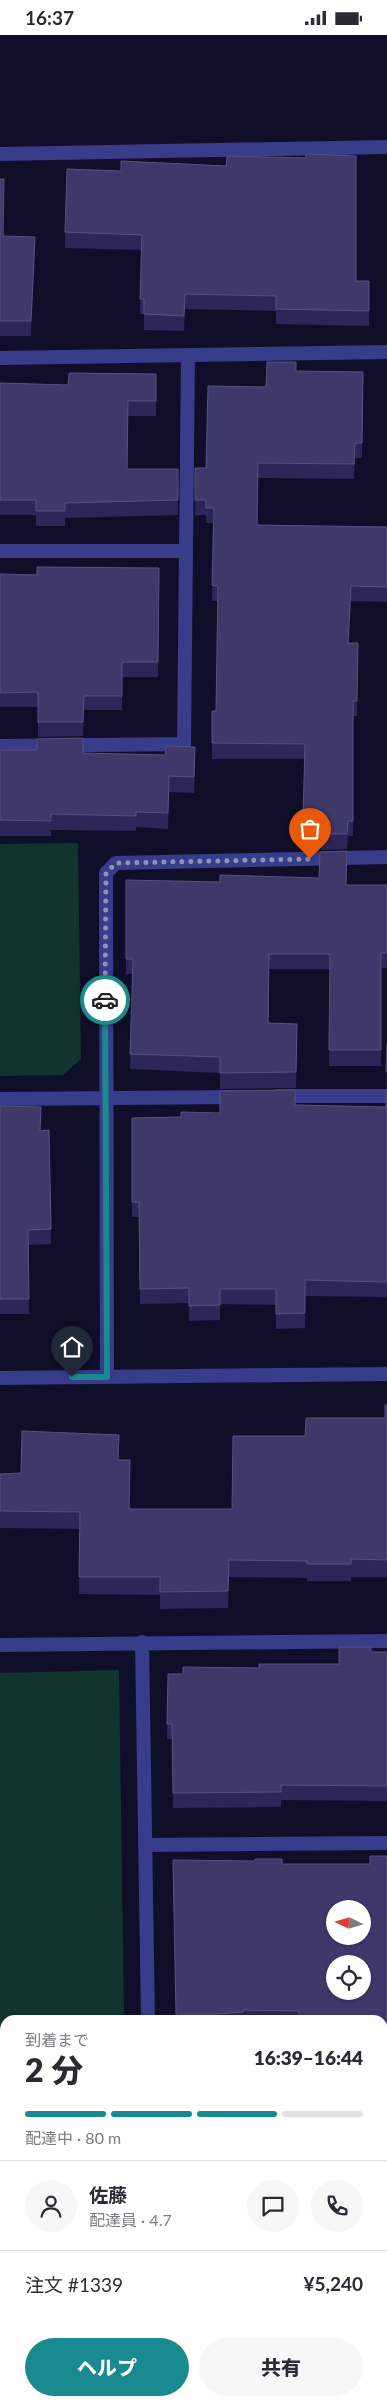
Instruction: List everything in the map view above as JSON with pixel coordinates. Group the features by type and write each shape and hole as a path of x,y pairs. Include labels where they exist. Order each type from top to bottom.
{"street":[{"path":"0,154 387,147"},
{"path":"0,358 387,352"},
{"path":"0,746 184,744 188,356"},
{"path":"0,551 186,551"},
{"path":"107,1377 106,873 116,863 387,857"},
{"path":"0,1099 387,1095"},
{"path":"0,1378 387,1374"},
{"path":"0,1645 387,1641"},
{"path":"142,1643 148,2015"},
{"path":"145,1845 387,1843"}],"green space":[{"path":"78,843 81,1059 63,1075 0,1076 0,844"},
{"path":"119,1670 124,2013 122,2015 0,2015 0,1673"}],"building":[{"path":"306,154 356,156 356,281 369,281 369,311 276,309 276,296 185,294 184,316 144,314 144,299 140,299 142,235 65,232 67,169 121,171 121,161 226,166 227,156 306,158"},
{"path":"0,179 4,179 3,236 35,237 31,321 0,321"},
{"path":"267,362 296,362 296,371 363,372 362,443 355,443 354,464 258,463 257,525 387,527 387,587 351,586 348,643 358,643 357,701 353,701 353,821 348,821 347,834 321,834 322,817 303,817 305,744 212,743 212,711 216,711 218,586 212,585 214,508 206,508 206,500 195,500 195,468 206,468 208,386 266,387"},
{"path":"69,373 156,374 156,401 128,401 127,469 178,469 178,500 65,503 65,511 36,511 36,500 0,500 0,383 68,385"},
{"path":"37,567 159,568 158,662 122,662 122,696 84,696 83,722 38,722 38,692 0,693 0,574 37,575"},
{"path":"83,738 83,753 165,755 166,746 195,747 194,777 169,776 168,813 136,812 136,816 51,814 51,821 0,820 0,750 37,750 37,739"},
{"path":"347,851 346,885 387,885 387,953 381,953 381,1050 329,1050 330,954 269,954 268,1023 297,1024 296,1072 220,1073 220,1057 130,1054 133,959 126,959 126,880 220,882 220,875 319,878 320,852"},
{"path":"387,1089 387,1282 305,1280 305,1313 276,1314 276,1289 220,1289 220,1305 189,1306 189,1288 140,1289 139,1202 132,1202 132,1118 181,1117 181,1112 220,1113 220,1091 295,1090 295,1105 386,1107"},
{"path":"0,1106 41,1107 40,1131 49,1130 51,1229 28,1230 29,1299 0,1299"},
{"path":"385,1405 387,1405 387,1560 351,1559 351,1564 307,1564 307,1561 229,1560 228,1591 160,1592 160,1577 79,1577 80,1512 0,1511 0,1474 21,1473 22,1431 119,1435 118,1460 130,1460 129,1509 232,1509 233,1436 305,1436 306,1418 385,1418"},
{"path":"339,1647 371,1647 371,1652 387,1652 387,1786 281,1785 281,1792 173,1793 172,1724 167,1724 168,1674 183,1674 183,1667 259,1668 259,1664 339,1664"},
{"path":"370,1856 387,1856 387,2015 299,2015 299,2011 243,2010 243,2012 217,2014 176,2014 173,1860 255,1861 255,1859 282,1859 282,1864 370,1864"}],"way so far":[{"path":"105,1000 106,873 116,863 310,859"}],"route":[{"path":"72,1377 107,1377 105,1000"}]}
